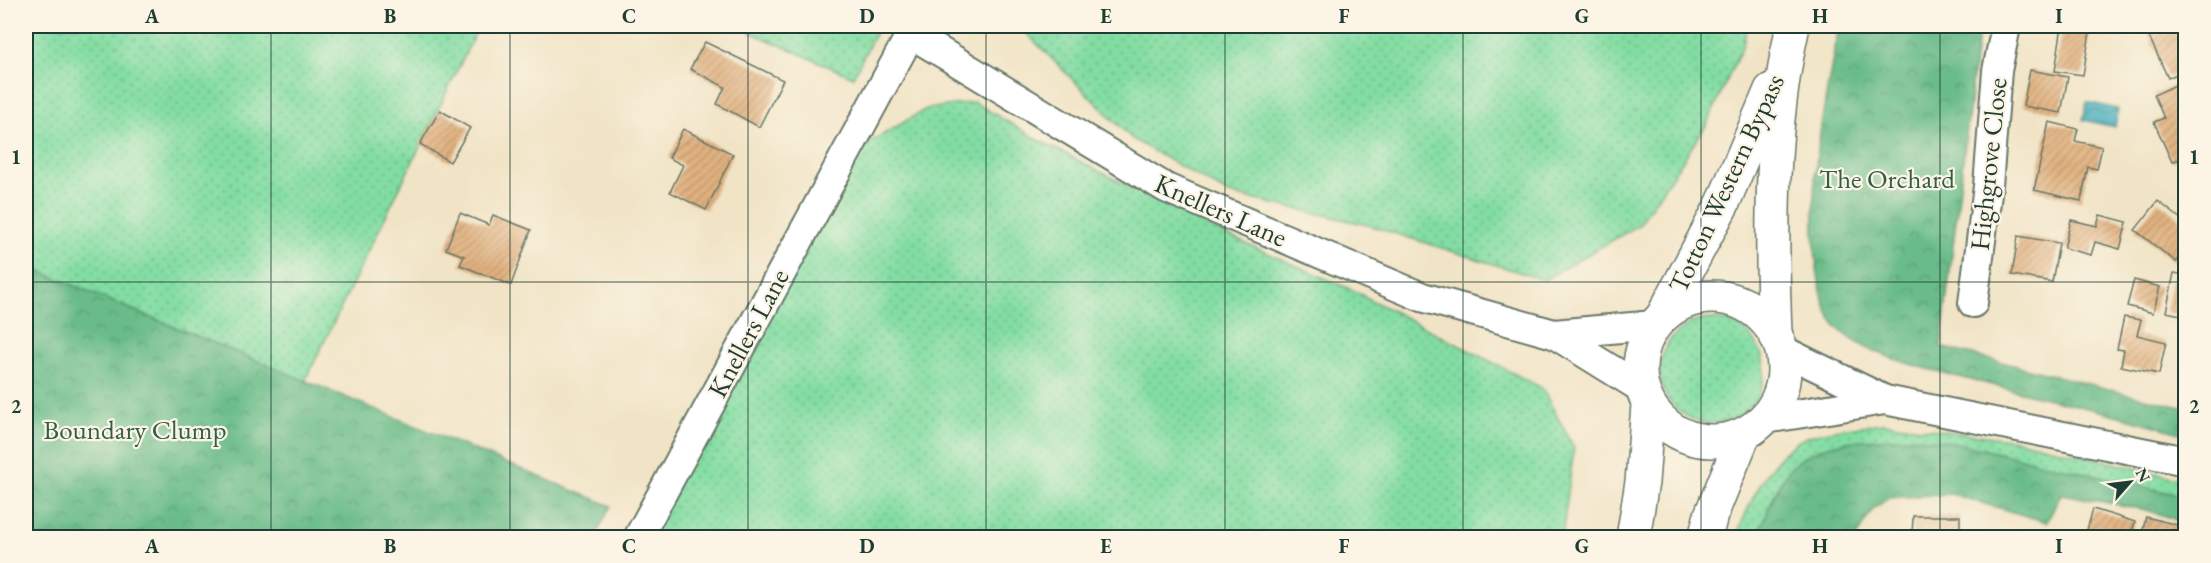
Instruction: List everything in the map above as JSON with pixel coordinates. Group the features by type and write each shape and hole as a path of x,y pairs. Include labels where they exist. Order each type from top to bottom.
{"main road":[{"name":"Totton Western Bypass","path":"1659,320 1728,193 1790,39"},
{"name":"Totton Western Bypass","path":"1778,341 1772,254 1773,173 1790,39"},
{"path":"1633,537 1642,482 1645,396 1639,366 1643,345 1659,320 1679,304 1696,298 1733,300 1750,307 1764,319 1778,341 1784,374 1778,398 1755,427 1711,515 1705,537"},
{"path":"1645,396 1662,422 1680,435 1701,441 1723,441 1755,427"}],"street":[{"name":"Highgrove Close","path":"1973,303 1988,186 1997,71 2006,26"},
{"name":"Knellers Lane","path":"638,537 913,30 1166,188 1422,297 1554,334 1645,396"},
{"name":"Knellers Lane","path":"1554,334 1659,320"},
{"path":"1778,341 1885,400 2186,461"},
{"path":"1755,427 1885,400"}],"green space":[{"path":"26,26 479,26 305,381 26,266"},
{"path":"736,26 879,26 853,77"},
{"path":"1019,26 1747,26 1743,45 1706,126 1639,225 1544,280 1368,225 1229,194 1132,139"},
{"name":"The Orchard","path":"1839,26 1979,26 1941,347 2185,408 2185,435 2112,414 1908,363 1866,348 1837,327 1825,307 1819,283 1814,237 1814,206 1818,146"},
{"path":"974,102 1042,142 1215,230 1350,289 1542,388 1574,448 1562,537 638,538 834,176 870,142 926,109"},
{"name":"Boundary Clump","path":"26,266 611,506 595,537 26,537"},
{"path":"1712,319 1732,323 1749,334 1760,351 1764,371 1760,391 1749,408 1732,419 1712,423 1692,419 1675,408 1664,391 1660,371 1664,351 1675,334 1692,323"},
{"path":"1882,423 2018,440 2185,480 2185,498 1916,438 1840,443 1811,453 1766,516 1758,537 1736,538 1763,479 1784,453 1796,443 1826,431"},
{"path":"1916,438 1952,442 2174,494 2185,498 2185,523 2147,510 2061,494 2047,522 1951,494 1889,498 1873,509 1856,537 1758,537 1784,476 1802,459 1832,445 1848,442"}],"water":[{"path":"2087,102 2118,109 2115,127 2083,120"}],"building":[{"path":"2062,26 2091,26 2083,75 2055,71"},
{"path":"2156,26 2184,26 2186,28 2186,70 2168,78 2146,30"},
{"path":"705,42 783,80 759,127 717,104 725,87 690,69"},
{"path":"2030,70 2068,77 2061,113 2023,106"},
{"path":"2182,82 2186,90 2186,156 2172,162 2154,122 2164,118 2154,95"},
{"path":"440,110 470,128 450,162 420,144"},
{"path":"2049,122 2078,129 2075,141 2102,147 2097,169 2088,167 2081,201 2034,190"},
{"path":"683,129 733,154 706,210 670,192 683,165 669,158"},
{"path":"2158,201 2186,223 2186,251 2176,262 2135,230"},
{"path":"460,213 489,225 493,215 531,230 511,285 460,265 464,256 446,249"},
{"path":"2100,215 2127,222 2120,249 2095,242 2091,255 2064,248 2071,220 2097,226"},
{"path":"2018,236 2059,243 2052,282 2012,275"},
{"path":"2174,273 2186,275 2186,316 2166,312"},
{"path":"2134,280 2160,287 2153,313 2127,306"},
{"path":"2124,317 2141,320 2137,335 2166,342 2159,374 2121,366 2124,350 2117,349"},
{"path":"2093,509 2135,522 2130,538 2067,538 2069,532 2085,537"},
{"path":"1913,516 1960,516 1960,538 1912,538"},
{"path":"2146,517 2186,527 2186,538 2141,538"}]}
